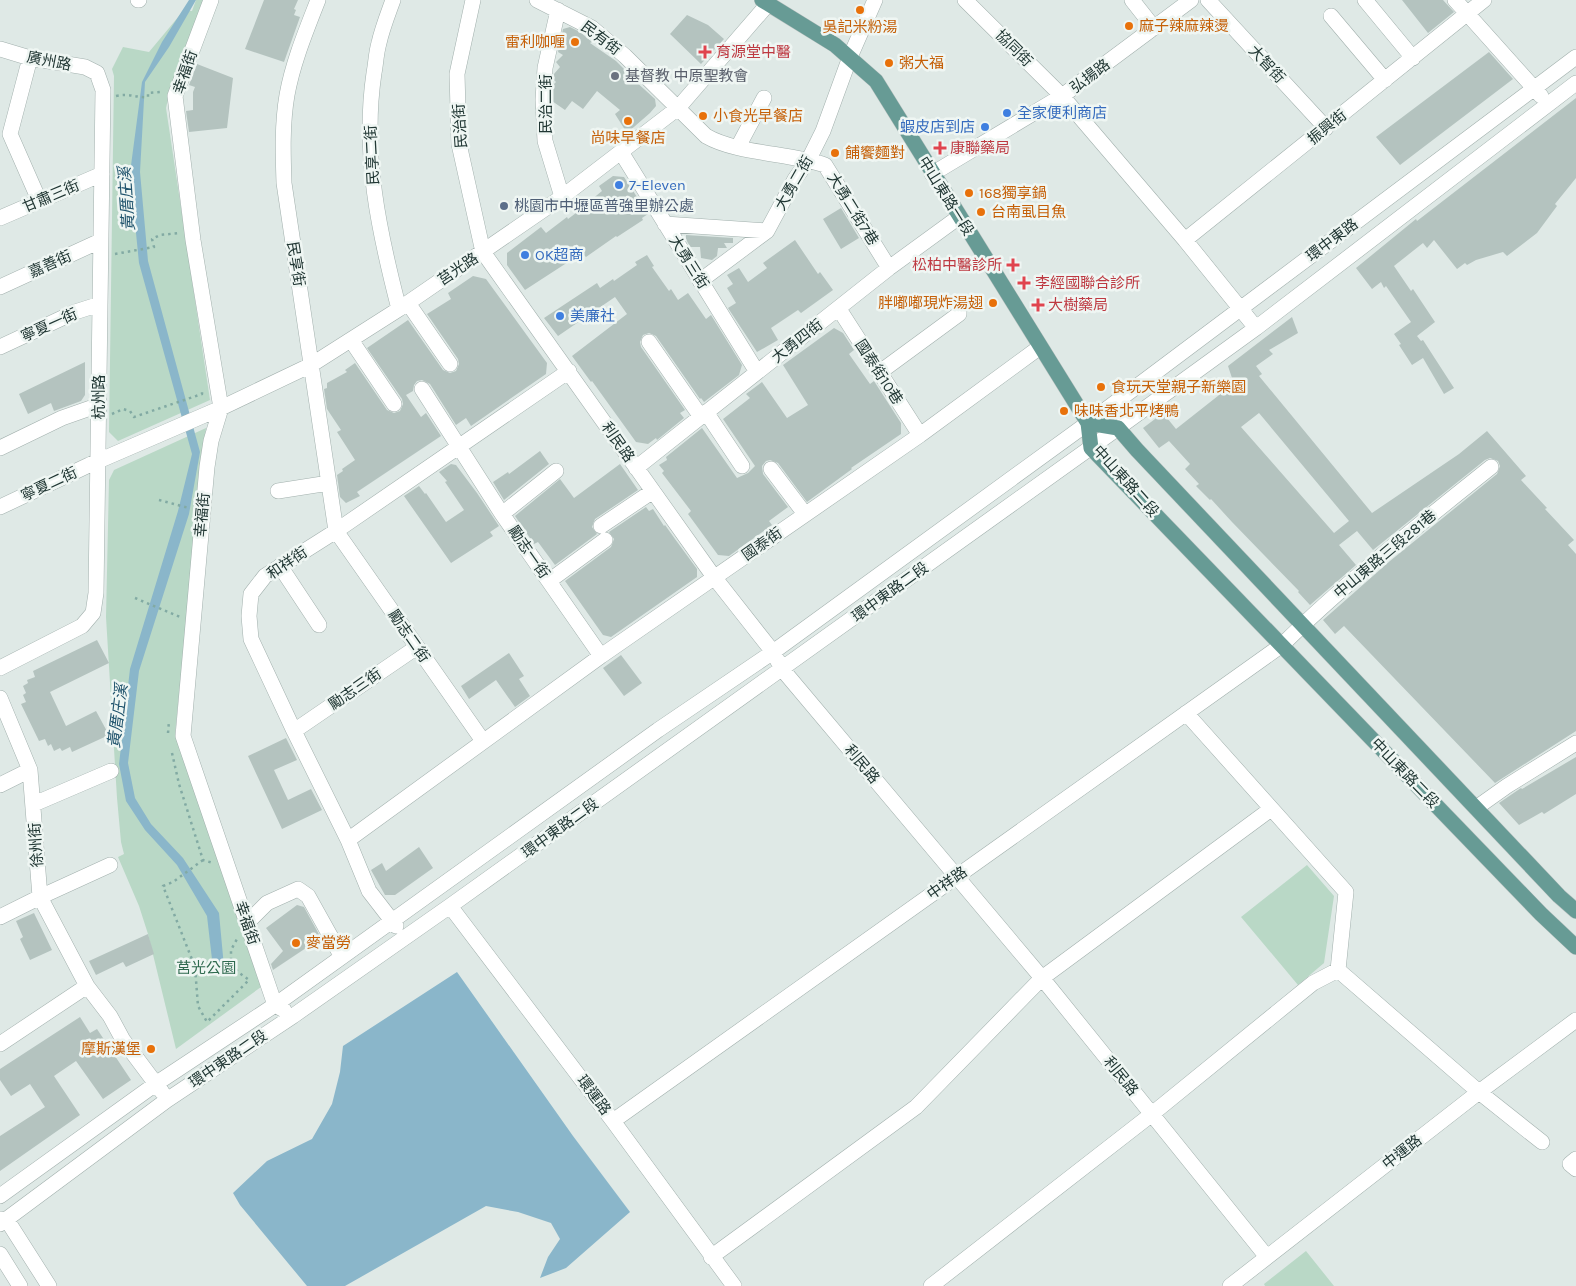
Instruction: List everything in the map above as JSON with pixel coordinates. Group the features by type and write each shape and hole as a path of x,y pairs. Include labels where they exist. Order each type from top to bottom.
{"main road":[{"name":"中山東路一段","path":"765,2 835,45 876,81 1088,423"},
{"name":"中山東路二段","path":"1576,911 1559,896 1136,450 1118,428 1088,423 1092,448 1541,914 1576,947"}],"street":[{"name":"幸福街","path":"211,0 175,96 193,240 221,408 211,441 207,467 183,736 275,1005"},
{"name":"民享街","path":"318,0 297,55 287,95 283,134 284,183 336,531"},
{"name":"民享二街","path":"393,0 379,44 370,97 369,142 373,188 384,250 403,306"},
{"name":"民治街","path":"473,0 457,74 459,144 482,252"},
{"name":"民有街","path":"537,0 592,28 625,56 706,136 715,141 738,147"},
{"name":"大勇二街","path":"700,281 767,231 795,179 809,160 823,131 850,57 875,0"},
{"name":"協同街","path":"965,0 1062,96"},
{"path":"1132,0 1154,28"},
{"name":"弘揚路","path":"932,174 1062,96 1191,0"},
{"name":"大智街","path":"1208,0 1326,128"},
{"path":"1365,0 1414,58"},
{"path":"1456,0 1548,105"},
{"name":"振興街","path":"1185,240 1484,0"},
{"name":"莒光路","path":"98,461 221,408 312,365 403,306 562,197 678,108 765,2"},
{"name":"民治二街","path":"558,10 545,68 543,100 545,141 562,197"},
{"path":"1331,16 1385,80"},
{"name":"廣州路","path":"0,49 30,58 85,67 97,73"},
{"path":"30,58 10,134 39,200"},
{"name":"環中東路","path":"1088,423 1576,58"},
{"name":"杭州路","path":"0,668 82,626 93,613 96,593 98,461 106,404 100,304 103,90 97,73"},
{"name":"環中東路","path":"1118,428 1256,328 1576,83"},
{"path":"1062,96 1185,240 1256,328"},
{"path":"738,147 764,98"},
{"name":"大勇二街7巷","path":"738,147 826,165 889,268"},
{"name":"大勇三街","path":"621,152 757,372"},
{"name":"甘肅三街","path":"0,218 102,174"},
{"name":"大勇四街","path":"636,468 889,268 959,217"},
{"path":"665,224 767,231"},
{"name":"嘉善街","path":"0,287 100,241"},
{"name":"利民路","path":"482,252 569,371 714,577 773,652 782,669 1042,978 1267,1257"},
{"name":"寧夏一街","path":"0,347 75,312 100,304"},
{"path":"403,306 450,364"},
{"name":"國泰街10巷","path":"839,309 920,435"},
{"path":"880,372 959,314"},
{"path":"351,340 394,404"},
{"path":"649,342 742,466"},
{"name":"國泰街","path":"348,840 601,656 920,435 1040,347"},
{"name":"和祥街","path":"404,938 369,891 348,840 294,732 251,639 249,616 251,594 264,576 336,531 569,371"},
{"name":"勵志一街","path":"422,389 502,514 601,656"},
{"path":"0,448 62,418 106,404"},
{"name":"環中東路二段","path":"0,1196 157,1083 275,1005 658,730 773,652 1088,423"},
{"name":"環中東路二段","path":"2,1221 167,1100 294,1016 450,906 1118,428"},
{"name":"寧夏二街","path":"0,507 98,461"},
{"name":"中山東路三段281巷","path":"1282,645 1302,625 1391,548 1491,467"},
{"path":"771,469 805,514"},
{"path":"502,514 556,472"},
{"path":"278,492 329,483"},
{"path":"549,581 653,491"},
{"name":"勵志二街","path":"336,531 482,741"},
{"path":"280,566 320,625"},
{"name":"中祥路","path":"613,1120 1282,645"},
{"name":"勵志三街","path":"294,732 416,647"},
{"name":"徐州街","path":"0,698 30,770 40,897 87,986 110,1016 123,1040 157,1083 167,1100"},
{"path":"1186,713 1346,892 1338,970"},
{"path":"1476,808 1507,786 1576,743"},
{"path":"0,785 30,770"},
{"path":"34,804 111,771"},
{"path":"711,1257 916,1107 1042,978 1271,809"},
{"path":"0,917 110,865"},
{"path":"246,923 267,903 298,889 308,896 342,957"},
{"name":"環運路","path":"450,906 613,1120 711,1257 734,1286"},
{"path":"1338,970 1480,1092 1542,1142"},
{"path":"931,1286 1152,1114 1313,983 1338,970"},
{"path":"0,1044 87,986"},
{"path":"275,1005 294,1016"},
{"name":"中運路","path":"1230,1286 1576,1020"},
{"path":"2,1221 49,1286"},
{"path":"0,1254 20,1286"}],"path":[{"path":"126,94 143,98"},
{"path":"130,251 154,247"},
{"path":"106,404 112,414 123,409 130,411 134,417 195,396"},
{"path":"159,500 194,510"},
{"path":"135,598 180,617"},
{"path":"173,882 203,860"}],"green space":[{"path":"196,0 208,0 171,86 166,108 210,400 118,441 109,432 114,76 112,69 123,47 149,52 184,10 192,11"},
{"name":"莒光公園","path":"206,428 175,734 261,987 176,1049 148,934 139,906 118,857 124,854 117,798 106,617 109,480 114,470"},
{"path":"1307,865 1334,896 1324,963 1298,985 1241,917"},
{"path":"1306,1251 1334,1286 1265,1286 1264,1284"}],"water":[{"path":"189,0 196,0 169,47 145,82 140,172 148,261 200,452 189,514 139,671 128,763 135,798 151,824 183,858 219,913 224,967 213,968 207,916 177,865 145,830 126,801 119,764 130,669 178,511 192,454 139,263 130,173 142,82 162,42"},
{"path":"457,972 573,1136 630,1212 566,1268 540,1278 548,1257 560,1239 551,1223 518,1212 486,1206 345,1286 307,1286 240,1205 233,1193 267,1161 312,1139 332,1104 340,1072 343,1046"}],"building":[{"path":"264,0 298,0 294,9 296,10 294,15 300,17 284,62 245,49"},
{"path":"1402,0 1443,0 1454,12 1428,33"},
{"path":"687,15 708,25 724,39 701,64 670,34"},
{"path":"570,27 580,32 592,42 590,43 616,61 623,70 655,99 656,106 627,133 615,114 620,110 597,91 583,109 572,101 565,110 552,101 553,85 556,82 554,74 560,67 556,62 563,55 558,52 563,29"},
{"path":"1489,52 1513,79 1400,165 1376,137"},
{"path":"197,64 233,78 227,128 189,132 186,111 193,110 193,92 195,87 189,85"},
{"path":"1576,98 1576,178 1555,204 1557,206 1537,233 1507,256 1503,252 1476,260 1467,265 1465,263 1457,269 1434,240 1427,248 1423,243 1394,266 1411,291 1413,289 1435,322 1417,336 1421,341 1423,340 1454,388 1444,394 1423,358 1412,365 1399,345 1401,344 1394,334 1411,322 1386,286 1384,288 1381,282 1372,289 1356,268 1416,219 1417,221"},
{"path":"613,176 624,177 648,214 642,218 643,220 586,257 582,253 525,290 507,265 507,253 541,227 546,233 567,217 568,219 592,201 602,191 599,186"},
{"path":"841,208 859,238 841,249 823,219"},
{"path":"686,235 733,238 733,243 724,243 727,248 718,248 717,256 712,260 701,258 700,247 690,247"},
{"path":"795,240 818,274 820,272 833,290 801,313 798,310 771,328 778,340 757,352 728,308 736,303 727,288 733,284 727,275 739,268 748,282 767,268 763,263"},
{"path":"647,255 654,266 652,267 678,300 688,293 706,319 711,315 742,365 739,375 704,402 656,336 649,333 643,335 640,342 641,347 685,410 680,413 684,418 657,440 656,438 648,444 636,442 572,356 627,314 615,297 558,336 544,318 597,283 600,288 613,279 614,281 637,265 635,262"},
{"path":"473,276 486,279 547,363 546,374 471,426 466,418 456,425 430,384 422,380 417,381 413,391 406,395 421,417 426,413 441,436 357,492 360,496 346,503 340,497 337,475 355,460 337,432 341,430 327,409 324,389 327,388 327,383 347,372 345,370 355,363 387,410 394,413 400,411 403,404 402,399 367,348 408,320 443,370 450,373 456,371 459,364 458,359 427,314 451,299 448,293"},
{"path":"1292,317 1298,333 1269,350 1273,354 1256,366 1262,374 1259,376 1372,513 1459,454 1487,431 1526,476 1521,480 1574,540 1568,545 1576,554 1576,731 1495,783 1344,626 1335,634 1323,620 1390,561 1497,474 1500,466 1498,461 1490,458 1485,460 1373,550 1357,531 1339,545 1356,565 1310,605 1299,591 1211,499 1196,486 1199,484 1185,469 1190,464 1169,441 1159,448 1143,428 1163,413 1176,429 1228,388 1227,386 1233,381 1228,366","holes":["1259,413 1349,521 1334,533 1241,427"]},
{"path":"834,328 843,333 854,350 849,354 870,384 874,381 901,423 901,434 851,468 807,502 778,463 770,460 766,461 762,466 763,474 788,507 769,521 772,525 729,556 718,555 688,514 691,511 662,473 664,471 659,465 702,428 737,478 748,473 755,466 723,419 750,398 746,394 762,382 787,418 808,405 783,365"},
{"path":"85,362 85,395 81,401 54,411 51,403 28,414 19,394"},
{"path":"540,451 549,464 504,500 493,482 508,472 509,474"},
{"path":"451,464 456,465 499,526 490,532 493,536 451,563 404,496 419,486 446,522 464,510 445,482 447,481 439,472"},
{"path":"620,464 638,490 595,519 592,527 597,534 555,565 538,542 534,544 515,516 560,479 574,498"},
{"path":"646,507 649,511 653,509 665,525 697,569 697,577 611,637 603,635 565,581 611,547 614,539 609,532"},
{"path":"97,640 109,663 50,692 66,726 96,711 109,735 72,752 70,747 62,751 60,748 54,751 51,744 48,746 45,739 39,741 21,704 26,702 23,695 26,693 23,686 28,683 27,680 35,677 33,671"},
{"path":"509,653 524,676 519,679 530,696 515,707 496,680 469,699 461,686"},
{"path":"621,655 642,683 624,696 603,668"},
{"path":"286,738 297,760 274,770 288,800 311,789 322,810 282,829 248,756"},
{"path":"1576,757 1576,794 1544,814 1542,812 1519,825 1499,803 1521,788"},
{"path":"419,847 433,868 395,895 385,895 371,870 382,863 386,871"},
{"name":"麥當勞","path":"297,905 304,907 321,938 273,970 271,964 283,951 266,928"},
{"path":"34,913 52,950 30,960 20,939 23,937 16,921"},
{"path":"148,934 154,954 126,967 123,962 96,975 89,961"},
{"path":"80,1017 90,1033 97,1029 131,1080 103,1099 76,1061 54,1076 80,1115 0,1171 0,1136 45,1107 30,1084 11,1096 0,1080 0,1069"}],"place":[{"name":"吳記米粉湯","path":"860,10"},
{"name":"麻子辣麻辣燙","path":"1129,26"},
{"name":"雷利咖喱","path":"575,42"},
{"name":"育源堂中醫","path":"705,52"},
{"name":"粥大福","path":"889,63"},
{"name":"基督教 中原聖教會","path":"615,76"},
{"name":"全家便利商店","path":"1007,113"},
{"name":"小食光早餐店","path":"703,116"},
{"name":"尚味早餐店","path":"628,121"},
{"name":"蝦皮店到店","path":"985,127"},
{"name":"康聯藥局","path":"940,148"},
{"name":"餔饗麵對","path":"835,153"},
{"name":"7-Eleven","path":"619,185"},
{"name":"168獨享鍋","path":"969,193"},
{"name":"桃園市中壢區普強里辦公處","path":"504,206"},
{"name":"台南虱目魚","path":"981,212"},
{"name":"OK超商","path":"525,255"},
{"name":"松柏中醫診所","path":"1013,265"},
{"name":"李經國聯合診所","path":"1024,283"},
{"name":"胖嘟嘟現炸湯翅","path":"993,303"},
{"name":"大樹藥局","path":"1038,305"},
{"name":"美廉社","path":"560,316"},
{"name":"食玩天堂親子新樂園","path":"1101,387"},
{"name":"味味香北平烤鴨","path":"1064,411"},
{"name":"麥當勞","path":"296,943"},
{"name":"摩斯漢堡","path":"151,1049"}],"water label":[{"name":"黃厝庄溪","path":"126,199"},
{"name":"黃厝庄溪","path":"117,716"}]}
